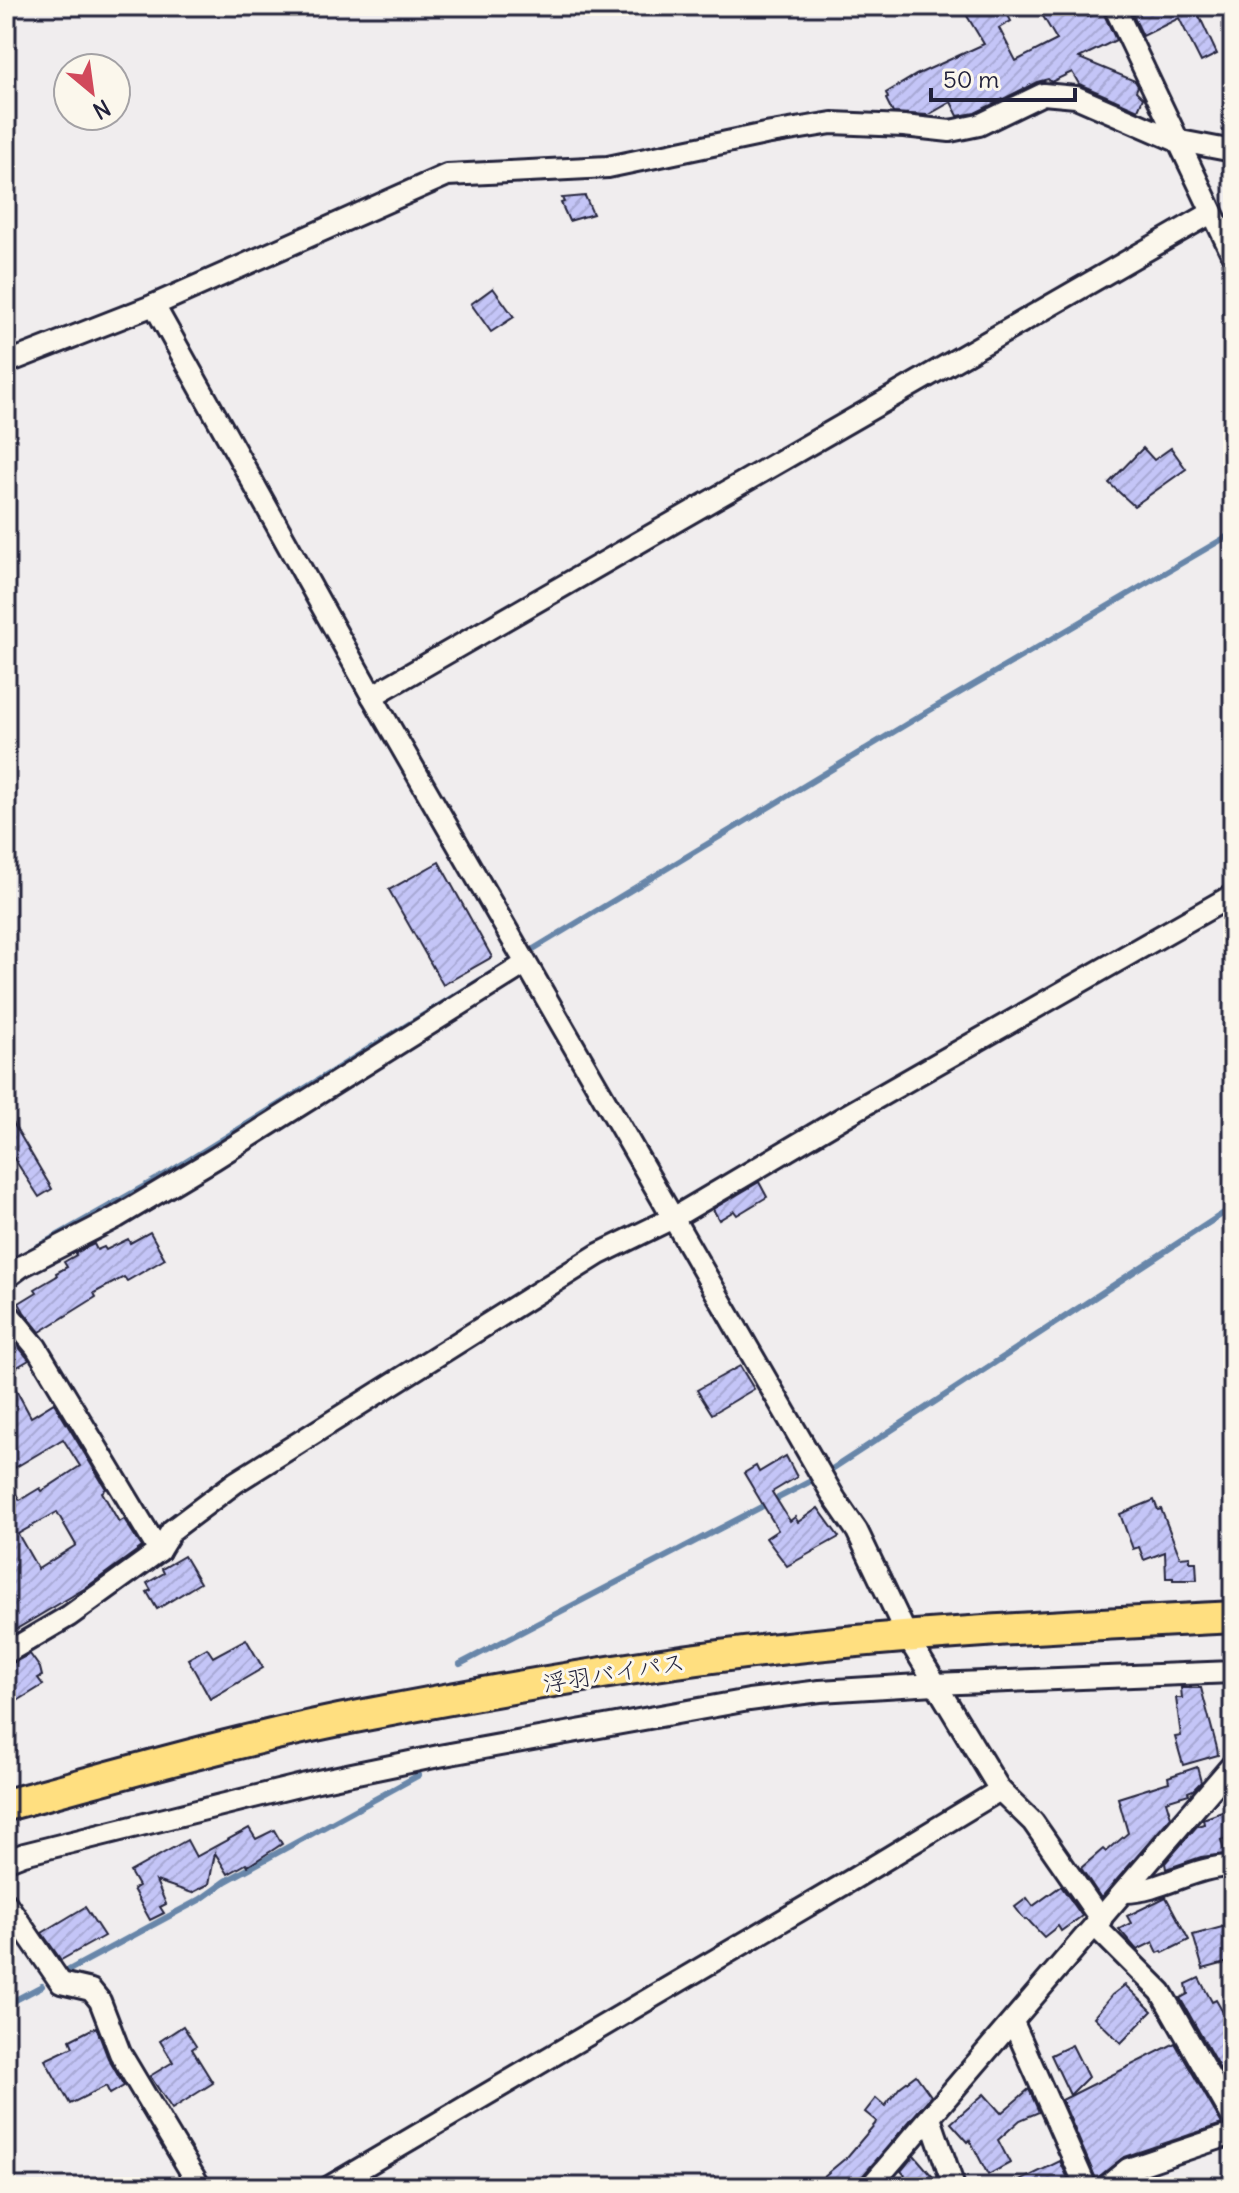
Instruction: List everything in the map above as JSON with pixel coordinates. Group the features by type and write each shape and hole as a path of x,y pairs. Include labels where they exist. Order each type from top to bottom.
{"highway":[{"name":"浮羽バイパス","path":"6,1805 169,1761 367,1714 573,1679 776,1649 1233,1617"}],"street":[{"path":"1114,6 1175,140 1233,256"},
{"path":"6,363 154,305 447,175 608,167 832,123 950,131 979,125 1043,94 1076,97 1175,140 1233,151"},
{"path":"372,696 1211,213"},
{"path":"154,305 525,964 835,1499 857,1531 908,1638 935,1684 1000,1790 1033,1822 1098,1923 1161,1992 1233,2118"},
{"path":"6,1653 69,1616 159,1551 172,1530 236,1482 599,1254 673,1218 860,1107 1233,895"},
{"path":"6,1278 22,1266 117,1217 214,1159 525,964"},
{"path":"6,1311 36,1347 159,1551"},
{"path":"6,1861 318,1781 749,1700 820,1691 935,1684 1233,1672"},
{"path":"870,2187 1233,1764"},
{"path":"329,2187 1000,1790"},
{"path":"1125,1892 1143,1891 1192,1871 1233,1866"},
{"path":"6,1903 61,1983 91,1990 100,2001 120,2053 200,2187"},
{"path":"1013,2022 1086,2187"},
{"path":"930,2118 954,2187"},
{"path":"1106,2187 1128,2169 1223,2137 1233,2137"}],"building":[{"path":"961,6 1003,6 1011,21 999,28 1016,61 1057,40 1037,6 1083,6 1088,17 1102,10 1116,40 1079,58 1135,81 1138,86 1136,91 1143,98 1138,110 1079,84 1072,72 1051,82 1048,79 1037,82 975,113 958,116 951,102 928,115 893,113 886,93 916,75 984,44"},
{"path":"1146,6 1203,6 1196,9 1217,54 1201,62 1179,18 1143,36 1132,13"},
{"path":"585,196 593,214 569,221 561,203 564,202 562,198"},
{"path":"493,288 514,317 491,332 471,304"},
{"path":"1143,448 1154,460 1171,448 1186,469 1134,506 1109,483"},
{"path":"439,862 492,957 443,985 389,890"},
{"path":"6,1111 52,1189 39,1197 6,1146"},
{"path":"759,1182 767,1197 737,1215 734,1211 719,1220 713,1209"},
{"path":"150,1232 165,1259 127,1281 124,1277 94,1293 96,1297 40,1332 24,1312 19,1303 57,1276 56,1273 67,1267 64,1262 75,1253 94,1244 97,1250 104,1247 106,1250 128,1239 130,1243"},
{"path":"6,1331 29,1360 7,1373 31,1417 54,1403 106,1489 102,1492 119,1522 124,1519 142,1547 84,1589 13,1631 6,1618 6,1480 20,1500 40,1488 42,1491 80,1466 63,1439 6,1473","holes":["57,1512 76,1545 38,1569 18,1534"]},
{"path":"740,1366 754,1389 712,1414 697,1390"},
{"path":"786,1456 797,1477 772,1492 790,1521 795,1517 798,1522 818,1508 839,1537 787,1566 766,1538 778,1530 744,1473 756,1466 759,1472"},
{"path":"1154,1500 1158,1510 1161,1509 1180,1557 1190,1556 1190,1562 1196,1562 1197,1580 1166,1578 1165,1552 1144,1560 1139,1547 1133,1549 1120,1514"},
{"path":"184,1556 200,1583 157,1609 147,1592 151,1590 147,1583 164,1573 162,1569"},
{"path":"246,1639 263,1668 210,1699 188,1659 207,1648 213,1657"},
{"path":"30,1654 40,1668 42,1676 38,1678 43,1685 6,1708 6,1666"},
{"path":"1181,1688 1201,1688 1218,1755 1183,1765 1175,1737 1181,1736 1176,1698 1182,1698"},
{"path":"1197,1767 1201,1782 1189,1794 1166,1801 1171,1817 1101,1898 1081,1868 1128,1833 1118,1798 1169,1782 1168,1777"},
{"path":"1233,1808 1233,1836 1221,1840 1225,1854 1201,1857 1166,1869 1165,1863 1197,1826 1204,1824 1203,1819"},
{"path":"249,1828 256,1839 274,1830 282,1844 248,1866 246,1864 228,1874 215,1853 209,1884 192,1893 156,1881 166,1904 160,1907 164,1913 150,1920 133,1889 138,1886 130,1872 187,1840 196,1857"},
{"path":"1061,1886 1082,1916 1061,1931 1058,1926 1044,1937 1015,1907 1027,1898 1033,1906"},
{"path":"1166,1897 1189,1940 1163,1953 1158,1953 1153,1942 1137,1950 1119,1929 1131,1923 1127,1916"},
{"path":"85,1907 104,1936 61,1960 42,1933"},
{"path":"1233,1924 1233,1961 1203,1969 1193,1935"},
{"path":"1199,1978 1233,2030 1233,2092 1180,1998 1188,1994 1186,1984"},
{"path":"1125,1985 1152,2011 1121,2043 1094,2017"},
{"path":"183,2026 196,2046 192,2049 213,2083 172,2109 150,2076 173,2062 160,2041"},
{"path":"96,2027 108,2058 124,2086 110,2094 106,2086 70,2104 45,2060 73,2047 70,2040"},
{"path":"1175,2043 1222,2124 1124,2157 1096,2179 1062,2100"},
{"path":"1072,2045 1088,2077 1070,2095 1051,2055"},
{"path":"916,2075 931,2096 860,2179 857,2187 811,2187 847,2157 875,2124 876,2121 865,2112 876,2098 885,2106 900,2087"},
{"path":"1029,2089 1039,2112 1020,2120 998,2140 1010,2163 988,2175 970,2140 968,2142 951,2123 984,2094 1001,2113"},
{"path":"914,2155 940,2187 915,2187 901,2171"},
{"path":"1060,2161 1072,2187 1007,2187"}],"waterway":[{"path":"530,951 920,716 1233,533"},
{"path":"26,1253 171,1171 511,961"},
{"path":"832,1469 1233,1207"},
{"path":"460,1664 809,1482"},
{"path":"69,1970 419,1775"},
{"path":"6,2005 42,1986"}]}
